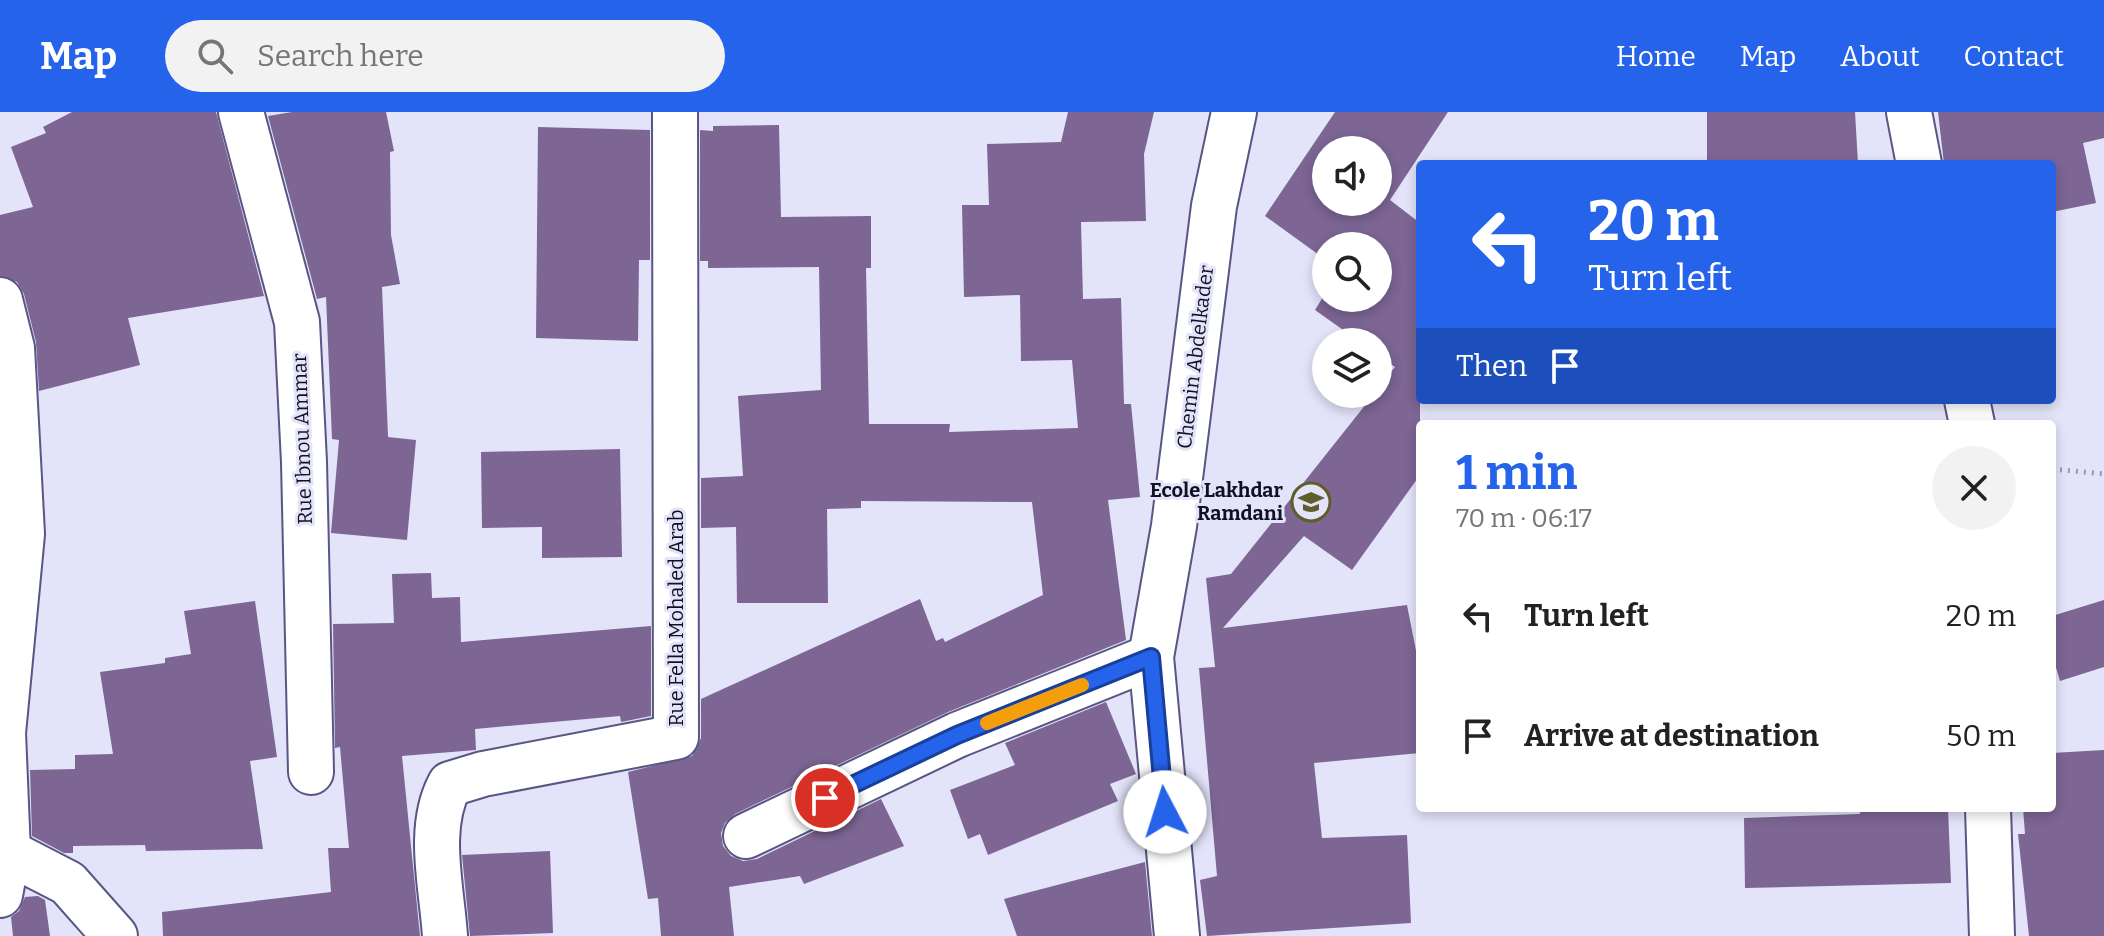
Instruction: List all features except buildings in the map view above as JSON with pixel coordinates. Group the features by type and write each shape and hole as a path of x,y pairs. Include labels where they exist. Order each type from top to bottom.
{"street":[{"name":"Rue Ibnou Ammar","path":"241,112 297,322 304,462 311,772"},
{"name":"Rue Fella Mohaled Arab","path":"445,936 437,833 439,803 450,784 483,774 676,737 675,112"},
{"name":"Chemin Abdelkader","path":"1177,936 1151,657 1174,526 1214,206 1234,112"},
{"path":"1909,112 1918,160"},
{"path":"0,300 12,348 22,534 3,733 8,852 0,895"},
{"path":"746,836 957,735 1151,657"},
{"path":"1988,812 1992,936"},
{"path":"8,852 68,883 115,936"}],"path":[{"path":"2056,469 2104,474"}],"slow traffic":[{"path":"987,723 1082,685"}],"place":[{"name":"Ecole Lakhdar Ramdani","path":"1311,502"}],"route":[{"path":"825,798 957,735 1151,657 1165,812"}]}
